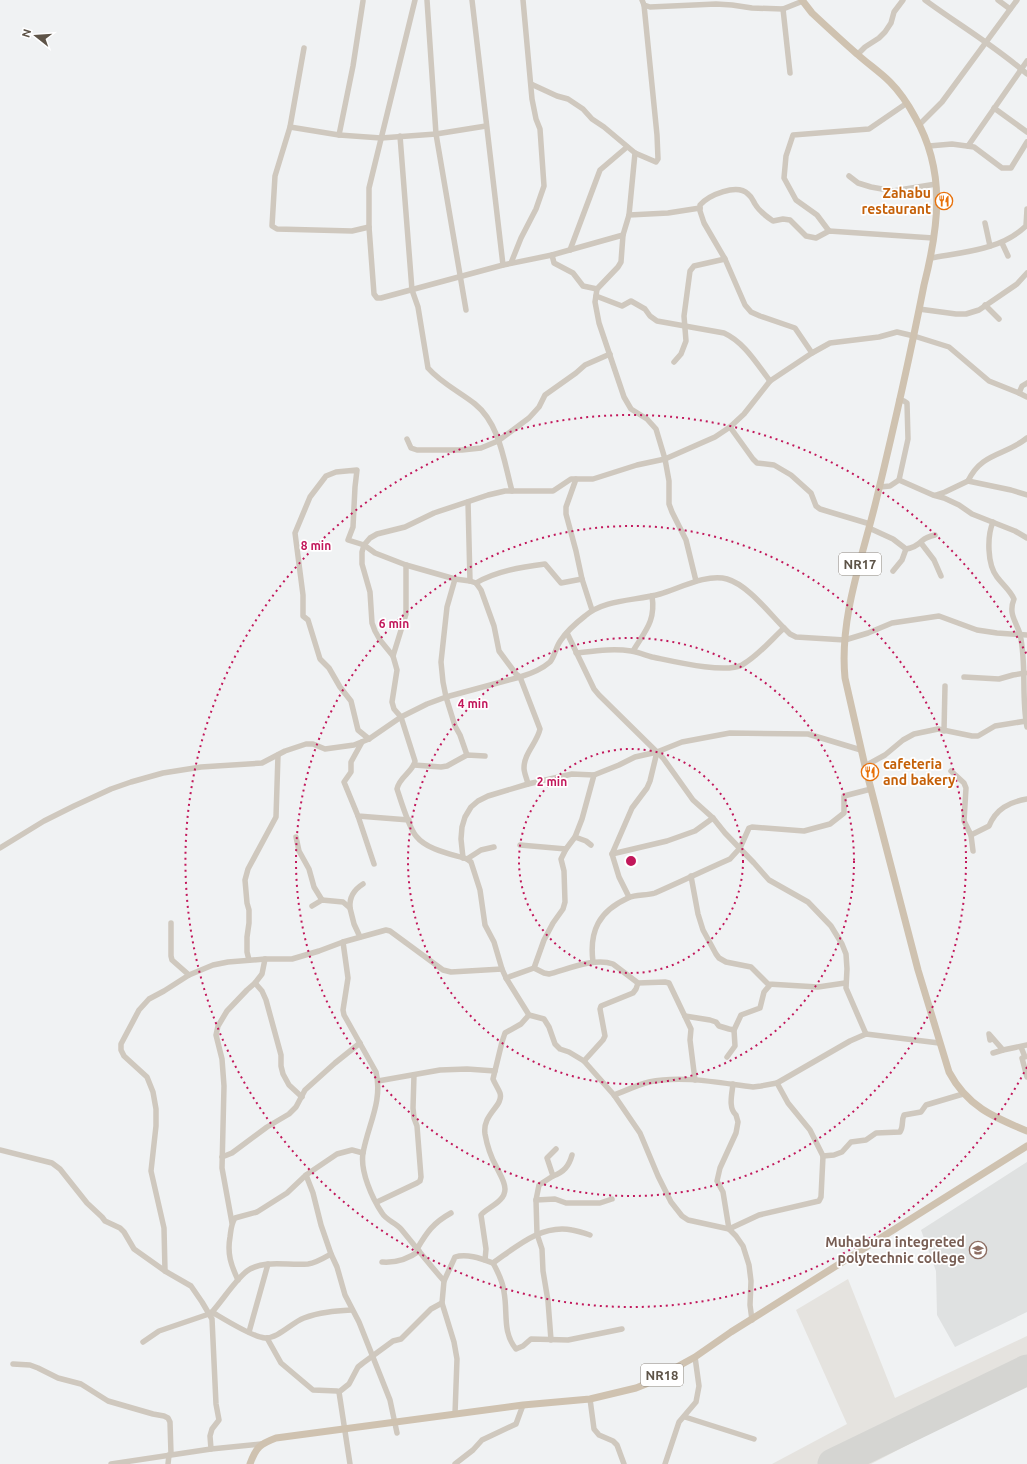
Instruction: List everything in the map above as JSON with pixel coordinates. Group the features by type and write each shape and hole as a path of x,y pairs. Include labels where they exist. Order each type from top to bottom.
{"main road":[{"name":"NR17","path":"802,1 812,14 890,83 907,103 929,146 934,166 937,205 931,258 880,487 850,603 845,640 845,678 861,750 918,970 949,1072 954,1083 963,1094 977,1106 997,1118 1027,1131"},
{"name":"NR18","path":"261,1444 276,1438 345,1428 523,1405 590,1399 636,1388 695,1357 1027,1146"},
{"path":"250,1464 261,1444"}],"street":[{"path":"415,0 369,188 369,227 374,294 377,298 511,263 552,256 624,234"},
{"path":"426,0 436,134 466,310"},
{"path":"472,0 503,265"},
{"path":"511,263 521,238 536,209 544,186 540,129 536,119 531,84 523,0"},
{"path":"858,54 865,47 880,38 891,22 894,12 903,0"},
{"path":"925,0 950,19 986,42 1027,74"},
{"path":"998,0 1010,9"},
{"path":"919,124 942,102 1017,0"},
{"path":"339,135 353,66 363,1"},
{"path":"643,2 650,7 732,2 752,8 783,9 802,1"},
{"path":"531,84 573,102 635,153 656,162 658,159 657,135 643,2"},
{"path":"783,9 790,73"},
{"path":"304,48 290,127 275,176 272,226 277,229 352,231 369,227"},
{"path":"968,146 1027,61"},
{"path":"830,231 817,215 796,200 784,178 786,156 793,135 869,129 907,103"},
{"path":"994,108 1027,132"},
{"path":"290,127 339,135 381,138 436,134 486,126"},
{"path":"400,136 412,290 418,307 428,368 434,375 477,405 491,423 498,440 512,491"},
{"path":"929,146 952,144 974,147 1002,168 1006,169 1011,168 1027,142"},
{"path":"570,250 600,170 627,147"},
{"path":"635,153 629,215 624,234 621,262 597,289 595,302 600,323 624,397 632,409 647,419 656,429 665,459 672,512 686,540 696,580"},
{"path":"849,176 858,183 893,191 936,184"},
{"path":"812,354 795,328 751,312 745,305 725,259 704,223 700,204 705,199 719,192 740,189 747,192 756,206 766,216 774,221 783,219 790,220 806,236 816,238 830,231 934,238"},
{"path":"629,215 668,213 700,208"},
{"path":"931,258 1002,244 1012,239 1026,226 1027,209"},
{"path":"985,223 990,246"},
{"path":"1002,244 1008,256"},
{"path":"552,256 554,263 573,274 584,286 597,289"},
{"path":"674,362 685,347 685,305 690,271 694,266 725,259"},
{"path":"919,309 956,314 966,314 979,310 1017,284 1027,274"},
{"path":"596,296 622,306 631,301 645,308 653,319 685,327 724,333 733,337 745,349 770,381"},
{"path":"985,305 999,319"},
{"path":"752,1320 750,1305 751,1281 749,1265 743,1246 729,1229 688,1220 682,1216 670,1202 640,1133 614,1095 584,1061 569,1052 560,1049 555,1044 550,1027 544,1019 529,1015 506,978 494,942 485,925 480,890 472,862 422,842 416,836 397,789 402,779 414,765 415,761 401,717 394,709 392,702 397,670 393,656 380,640 372,623 370,592 362,564 362,552 364,545 370,538 377,534 405,527 434,514 488,495 505,491 553,492 568,481 576,479 593,479 637,465 665,459 715,437 730,427 744,414 770,381 830,343 879,337 897,332 914,336 949,348 988,381 1019,392 1027,397"},
{"path":"407,439 411,448 417,450 462,450 481,448 498,440 529,418 539,407 545,394 585,365 610,354"},
{"path":"1019,392 1022,386 1027,383"},
{"path":"880,487 890,486 899,480 908,439 907,403 899,400"},
{"path":"730,427 757,463 774,465 791,475 811,493 816,506 820,509 870,526 893,539 906,550"},
{"path":"968,481 972,472 986,458 1013,447 1027,438"},
{"path":"369,740 358,730 350,700 340,687 329,668 320,659 308,620 303,616 295,533 310,497 326,476 336,472 357,470 353,527 348,540 364,545 375,553 406,565 455,579 476,583 481,590 494,626 499,651 516,674 520,677 540,729 538,737 525,762 525,773 528,784"},
{"path":"576,479 566,507 566,514 582,579 592,610"},
{"path":"899,480 933,495 944,498 959,505 972,514 1015,531 1027,538"},
{"path":"933,495 945,492 968,481 1027,495"},
{"path":"468,502 470,581"},
{"path":"865,766 885,755 903,740 914,734 938,729 978,736 995,726 1026,723 1025,673 1020,635 1011,607 1014,599 1012,594 996,576 992,566 988,546 992,522"},
{"path":"893,571 902,560 906,550 935,535"},
{"path":"921,543 934,560 941,576"},
{"path":"476,583 487,577 525,567 545,564 561,583 582,579"},
{"path":"393,656 406,614 406,565"},
{"path":"0,848 44,821 111,789 131,782 164,773 201,767 262,763 285,751 306,744 313,744 325,749 354,746 369,740 401,717 427,704 446,697 530,674 551,660 560,641 592,610 620,601 652,596 696,580 726,578 740,585 790,634 796,637 845,640 868,633 892,623 940,616 977,630 997,634 1027,635"},
{"path":"455,579 447,607 441,662 446,697 455,726 467,755"},
{"path":"633,651 651,621 653,606 652,596"},
{"path":"576,652 609,649 633,651 650,656 715,668 730,668 741,665 752,658 784,628"},
{"path":"567,633 594,689 663,758 693,800 713,818 769,880 808,902 831,926 846,954 846,988 866,1034"},
{"path":"964,677 999,679 1025,673"},
{"path":"944,731 946,686"},
{"path":"465,858 461,839 462,827 465,817 471,807 478,801 488,796 528,784 572,774 594,774 619,765 635,757 657,752 696,739 730,733 755,732 808,734 861,750"},
{"path":"362,742 351,762 351,772 344,782 358,816 374,864"},
{"path":"629,897 619,877 612,854 632,808 647,788 657,752"},
{"path":"249,960 247,952 247,937 249,910 245,880 248,870 276,817 278,755"},
{"path":"414,765 441,767 447,766 467,755 485,756"},
{"path":"951,771 964,783 966,788 964,821 971,835 973,852"},
{"path":"534,968 544,940 553,923 563,909 565,902 564,872 561,859 575,836 582,819 594,774"},
{"path":"593,962 591,948 593,938 599,919 607,910 629,897 653,893 730,859 740,848 749,828 752,826 804,831 830,824 844,813 844,796 871,789"},
{"path":"971,835 989,826 992,818 1007,804 1027,799"},
{"path":"358,816 409,820"},
{"path":"612,854 667,841 695,831 713,818"},
{"path":"575,836 591,845"},
{"path":"296,837 299,852 309,869 314,886 322,900"},
{"path":"520,845 566,849"},
{"path":"465,858 481,850 494,847"},
{"path":"691,876 698,914 703,930 719,958 726,962 752,967 770,985 788,984 818,987 845,983"},
{"path":"360,937 354,924 350,908 351,897 356,888 363,884"},
{"path":"312,906 322,900 343,902 350,908"},
{"path":"171,923 172,960 189,975"},
{"path":"166,1271 164,1228 151,1171 156,1126 156,1109 147,1077 124,1056 121,1050 121,1044 134,1019 139,1010 149,999 164,992 189,975 213,965 249,960 292,959 343,942 386,930 390,931 433,961 443,970 451,972 502,969"},
{"path":"343,942 348,978 344,1015 376,1072 378,1081 376,1106 363,1153 363,1170 366,1182 382,1214 399,1227 444,1281"},
{"path":"238,1280 228,1254 232,1223 222,1168 224,1086 222,1059 216,1035 218,1026 227,1011 247,990 256,983 262,974 265,959"},
{"path":"506,978 534,968 550,974 593,962 609,962 638,983 665,982 669,984 691,1029 690,1040 695,1080"},
{"path":"256,983 266,1000 282,1055 281,1066 283,1074 289,1084 302,1097"},
{"path":"584,1061 605,1036 600,1009 601,1006 633,993 638,983"},
{"path":"727,1057 735,1046 734,1030 741,1015 760,1008 764,992 770,985"},
{"path":"485,1260 486,1249 481,1215 484,1211 502,1198 505,1189 501,1175 491,1155 485,1134 486,1120 498,1105 501,1098 493,1079 494,1071 505,1034 521,1024 529,1015"},
{"path":"685,1016 710,1020 716,1022 719,1026 729,1030 734,1030"},
{"path":"614,1095 647,1083 661,1080 695,1080 762,1086 777,1083 850,1040 866,1034 940,1043"},
{"path":"990,1040 989,1034 1003,1050"},
{"path":"222,1157 232,1153 267,1127 289,1114 296,1107 305,1090 360,1043"},
{"path":"993,1053 1024,1046 1025,1058 1022,1058 1027,1077"},
{"path":"378,1081 440,1070 467,1069 494,1071"},
{"path":"377,1202 417,1183 421,1177 417,1126 413,1108 414,1075"},
{"path":"729,1229 759,1215 819,1201 821,1197 823,1156 810,1130 788,1102 777,1083"},
{"path":"729,1229 723,1192 717,1181 720,1168 738,1128 736,1115 733,1112 731,1102 733,1084"},
{"path":"823,1156 834,1155 842,1152 851,1142 866,1140 876,1133 900,1132 903,1128 902,1118 904,1115 921,1112 926,1106 963,1094"},
{"path":"553,1176 547,1158 556,1149"},
{"path":"0,1150 52,1163 60,1169 87,1202 106,1221 120,1228 124,1232 134,1249 166,1271 192,1286 211,1313 249,1332 267,1338 281,1362 313,1390 339,1392"},
{"path":"232,1223 235,1218 257,1212 287,1193 306,1175 337,1154 352,1150 363,1153"},
{"path":"551,1340 542,1249 538,1234 536,1200 539,1185 564,1171 572,1155"},
{"path":"306,1175 330,1254 337,1267 345,1296 358,1322 390,1400 396,1422 397,1433"},
{"path":"536,1200 555,1199 566,1203 590,1203 609,1201 612,1199"},
{"path":"382,1262 393,1263 410,1258 418,1250 432,1226 450,1213"},
{"path":"493,1263 521,1243 545,1231 571,1229 590,1235"},
{"path":"143,1342 159,1331 211,1313 238,1280 254,1267 268,1264 309,1264 330,1254"},
{"path":"455,1414 457,1359 454,1342 442,1303 444,1281 455,1257 460,1255 493,1263 504,1292 506,1326 510,1342 516,1349 523,1346 531,1339 568,1340 622,1329"},
{"path":"249,1332 268,1264"},
{"path":"339,1392 349,1384 358,1367 393,1341 401,1339 431,1309 442,1303"},
{"path":"267,1338 303,1318 330,1311 352,1310"},
{"path":"211,1313 216,1404 219,1417 219,1420 212,1429 210,1436 211,1449"},
{"path":"664,1464 679,1422 685,1417 696,1402 698,1396 699,1386 695,1357"},
{"path":"13,1364 30,1365 58,1378 82,1384 108,1401 168,1418 170,1422 170,1454 168,1464"},
{"path":"339,1392 350,1464"},
{"path":"590,1399 594,1429 599,1435 617,1445 624,1464"},
{"path":"457,1463 473,1450 482,1440 516,1424 523,1405"},
{"path":"685,1417 754,1439"},
{"path":"111,1464 170,1454 261,1444"}],"shaded area":[{"name":"Muhabura integreted polytechnic college","path":"1027,1162 1027,1312 955,1347 937,1315 936,1271 921,1230"},
{"path":"848,1279 895,1398 1027,1336 1027,1383 871,1464 772,1464 847,1424 796,1310"}],"runway":[{"path":"833,1464 1027,1370"}],"place":[{"name":"Zahabu restaurant","path":"944,201"},
{"name":"cafeteria and bakery","path":"870,772"},
{"name":"Muhabura integreted polytechnic college","path":"978,1250"}]}
